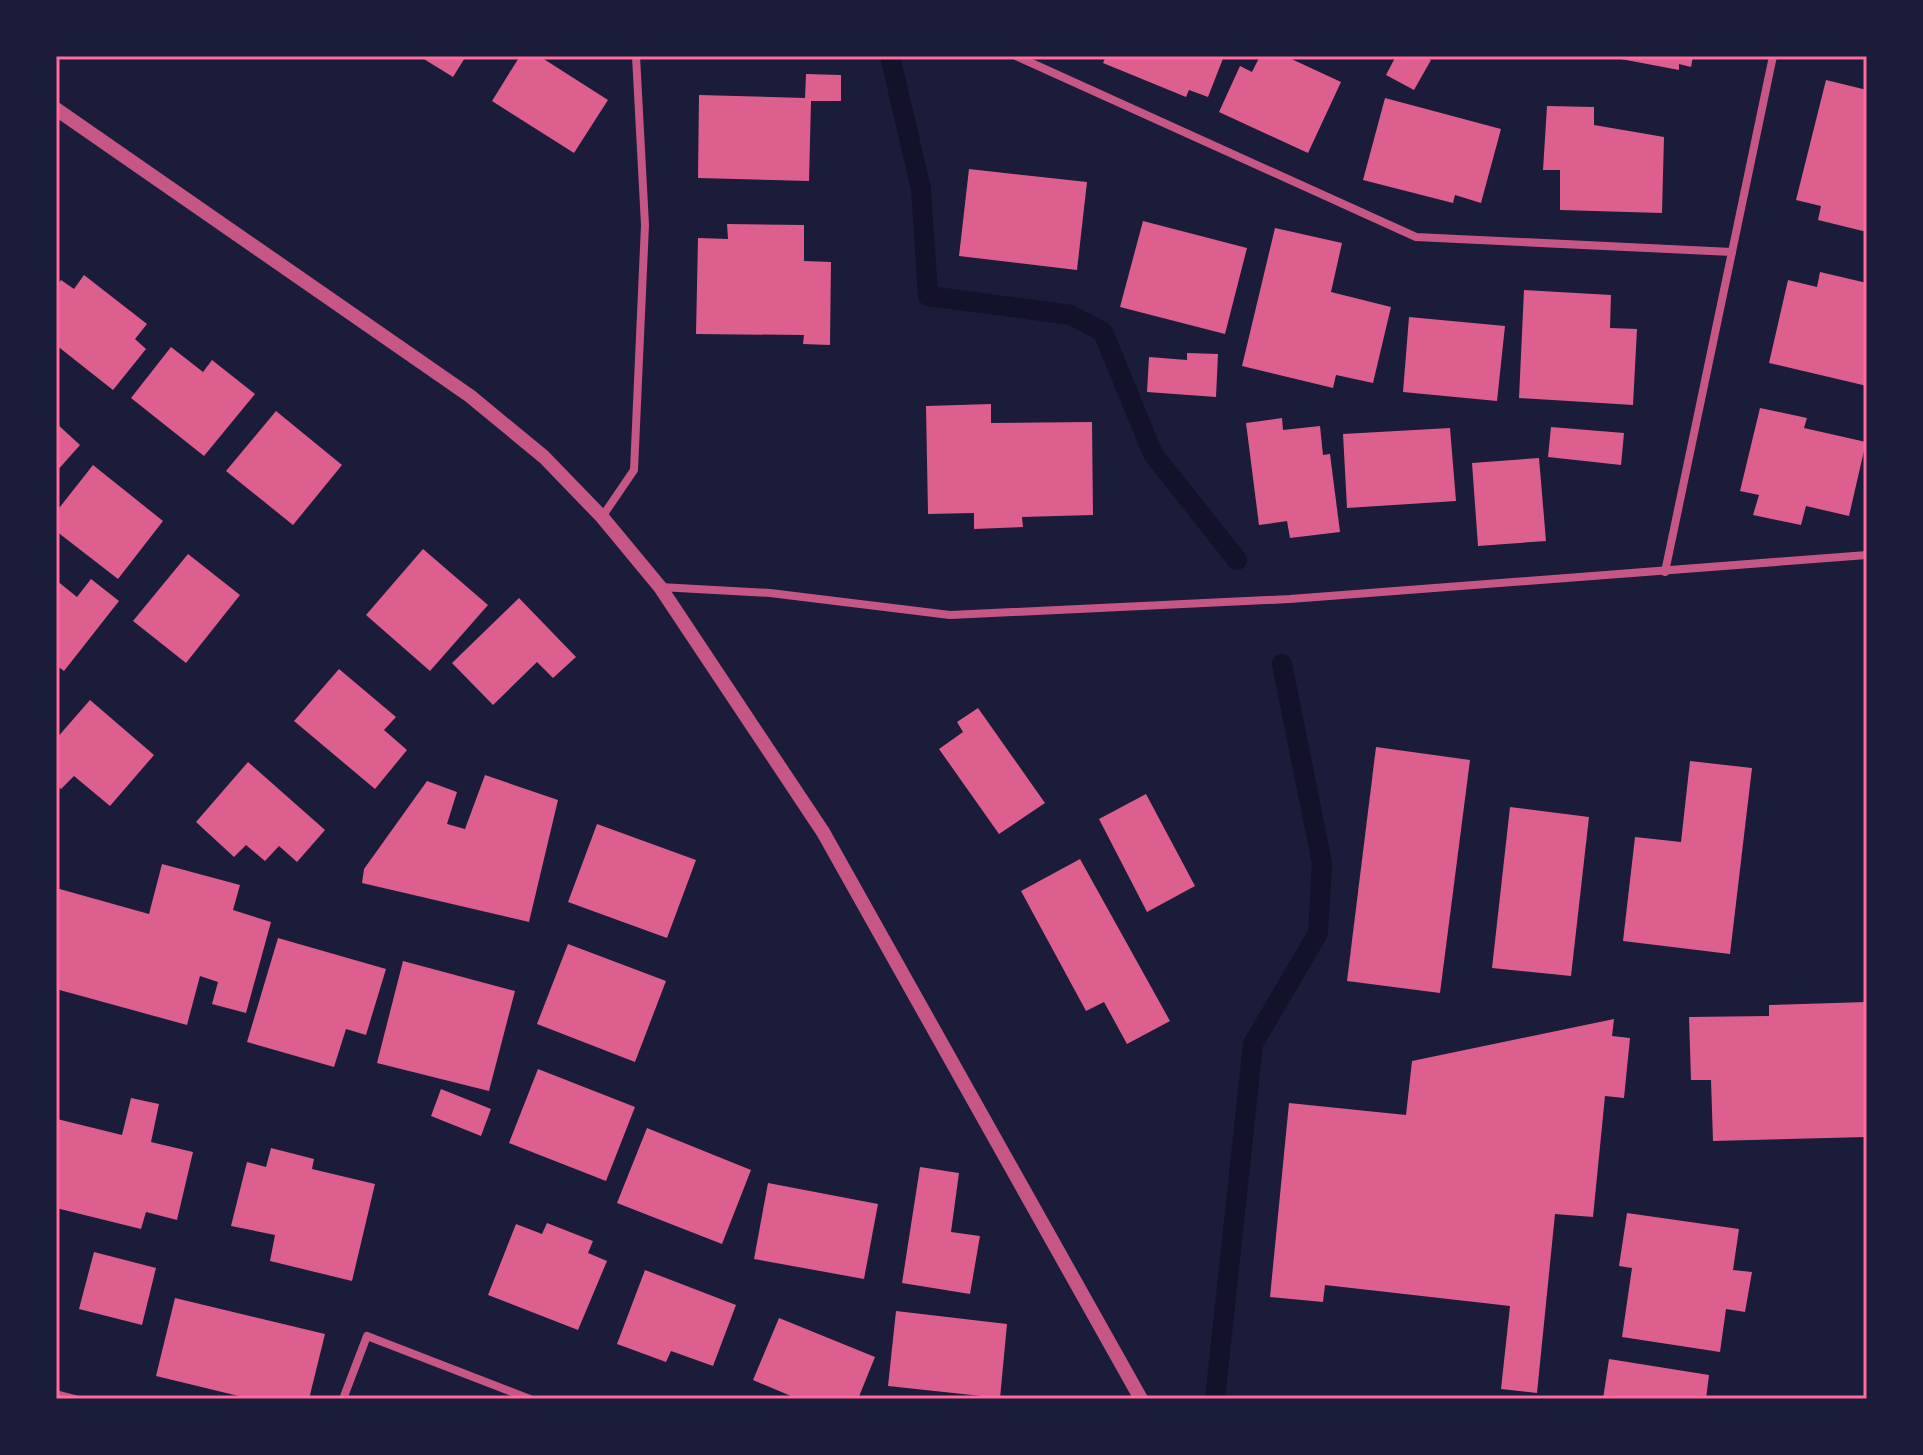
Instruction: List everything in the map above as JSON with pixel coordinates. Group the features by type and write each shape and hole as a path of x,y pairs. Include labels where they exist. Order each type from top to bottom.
{"street":[{"path":"602,517 634,470 645,225 636,56"},
{"path":"1016,56 1416,237 1732,252"},
{"path":"1665,572 1773,56"},
{"path":"56,109 470,396 544,457 602,517 660,587 823,832 1141,1399"},
{"path":"660,587 770,593 950,615 1290,599 1867,555"},
{"path":"343,1399 367,1336 530,1399"},
{"path":"56,1394 75,1399"}],"building":[{"path":"419,56 466,56 453,77"},
{"path":"520,56 539,56 608,100 574,153 492,101"},
{"path":"1106,56 1224,56 1208,97 1189,90 1186,97 1103,63"},
{"path":"1260,56 1285,56 1341,82 1308,153 1219,112 1240,66 1252,72"},
{"path":"1396,56 1423,56 1431,60 1414,90 1386,75"},
{"path":"1605,56 1693,56 1691,67 1679,64 1679,70"},
{"path":"806,74 841,75 841,101 811,101 809,181 698,178 699,95 805,98"},
{"path":"1826,80 1867,90 1867,232 1818,220 1821,206 1796,200"},
{"path":"1385,98 1501,129 1481,203 1455,195 1453,203 1363,180"},
{"path":"1547,106 1594,107 1594,125 1664,137 1662,213 1560,210 1560,170 1543,170"},
{"path":"969,169 1087,182 1077,270 959,256"},
{"path":"1143,221 1247,248 1225,334 1120,307"},
{"path":"727,224 804,225 804,261 831,262 830,345 803,344 804,335 696,334 698,238 728,239"},
{"path":"1275,228 1342,243 1331,292 1391,307 1373,383 1336,375 1333,388 1242,366"},
{"path":"1820,272 1867,283 1867,386 1769,363 1788,280 1817,287"},
{"path":"84,275 147,324 135,339 146,349 113,390 56,345 56,286 61,280 74,289"},
{"path":"1524,290 1611,295 1610,328 1637,329 1633,405 1519,398"},
{"path":"1409,317 1505,326 1497,401 1403,392"},
{"path":"171,347 203,372 212,360 255,394 204,456 131,398"},
{"path":"1187,353 1218,354 1216,397 1147,392 1149,357 1187,360"},
{"path":"991,404 991,423 1092,422 1093,515 1022,517 1023,527 974,529 974,513 928,514 926,406"},
{"path":"1760,408 1807,418 1804,428 1866,442 1849,516 1806,506 1801,525 1753,515 1759,495 1740,491"},
{"path":"276,411 342,465 293,525 226,471"},
{"path":"1282,418 1283,430 1320,426 1323,455 1330,454 1340,532 1290,538 1287,521 1259,525 1246,423"},
{"path":"56,423 80,445 56,472"},
{"path":"1551,427 1624,433 1621,465 1548,457"},
{"path":"1450,428 1456,501 1347,508 1343,434"},
{"path":"1539,458 1546,541 1478,546 1472,463"},
{"path":"93,465 163,521 118,579 56,531 56,512"},
{"path":"423,549 488,605 430,671 366,615"},
{"path":"188,554 240,595 186,663 133,621"},
{"path":"91,579 119,601 64,671 56,665 56,580 77,597"},
{"path":"519,598 576,657 553,678 537,662 493,705 452,663"},
{"path":"339,669 396,717 384,730 407,750 375,789 294,721"},
{"path":"90,700 154,755 110,806 74,776 61,789 56,785 56,739"},
{"path":"978,708 1045,803 999,834 939,749 963,732 957,722"},
{"path":"1376,747 1470,760 1440,993 1347,981"},
{"path":"1690,761 1752,768 1730,954 1623,941 1635,837 1681,842"},
{"path":"248,762 325,830 297,862 279,846 265,861 246,845 234,857 196,822"},
{"path":"485,775 558,800 529,922 362,883 364,869 427,781 457,792 447,824 465,829"},
{"path":"1146,794 1195,886 1147,912 1099,819"},
{"path":"1510,807 1589,817 1571,976 1492,968"},
{"path":"597,824 696,860 667,938 568,902"},
{"path":"1080,859 1170,1021 1127,1044 1104,1002 1086,1011 1021,891"},
{"path":"162,864 240,885 233,910 271,922 246,1013 212,1004 218,982 200,976 187,1025 56,989 56,888 149,914"},
{"path":"278,938 386,969 366,1035 346,1029 334,1067 247,1042"},
{"path":"568,944 666,981 635,1062 537,1024"},
{"path":"403,961 515,991 489,1091 377,1063"},
{"path":"1867,1002 1867,1137 1713,1141 1711,1080 1691,1080 1689,1017 1769,1016 1769,1005"},
{"path":"1614,1019 1612,1036 1630,1038 1624,1098 1605,1096 1593,1217 1555,1214 1537,1393 1501,1389 1510,1306 1325,1285 1323,1302 1270,1297 1289,1103 1406,1115 1412,1061"},
{"path":"538,1069 635,1107 606,1181 509,1143"},
{"path":"441,1089 491,1109 481,1136 431,1116"},
{"path":"131,1098 159,1104 151,1142 193,1152 177,1220 146,1212 141,1229 56,1208 57,1119 122,1135"},
{"path":"647,1128 751,1170 722,1244 617,1203"},
{"path":"271,1148 314,1159 312,1169 375,1184 352,1281 270,1261 275,1235 231,1226 247,1162 266,1167"},
{"path":"920,1167 959,1173 951,1232 980,1236 970,1294 902,1283"},
{"path":"768,1183 878,1204 864,1279 754,1259"},
{"path":"1627,1213 1739,1229 1733,1270 1752,1272 1745,1312 1726,1309 1720,1352 1622,1337 1632,1268 1619,1266"},
{"path":"547,1223 593,1241 588,1253 607,1261 578,1330 488,1295 516,1224 542,1234"},
{"path":"94,1252 156,1268 142,1325 79,1309"},
{"path":"645,1270 736,1305 713,1366 671,1351 666,1362 617,1344"},
{"path":"175,1298 325,1334 309,1399 251,1399 156,1376"},
{"path":"896,1311 1007,1324 1000,1398 888,1386"},
{"path":"779,1318 875,1357 858,1399 798,1399 753,1380"},
{"path":"1609,1359 1709,1375 1706,1399 1603,1399"}],"waterway":[{"path":"890,56 921,189 928,296 1071,315 1103,332 1153,454 1237,560"},
{"path":"1215,1399 1253,1044 1318,933 1322,863 1282,664"}]}
